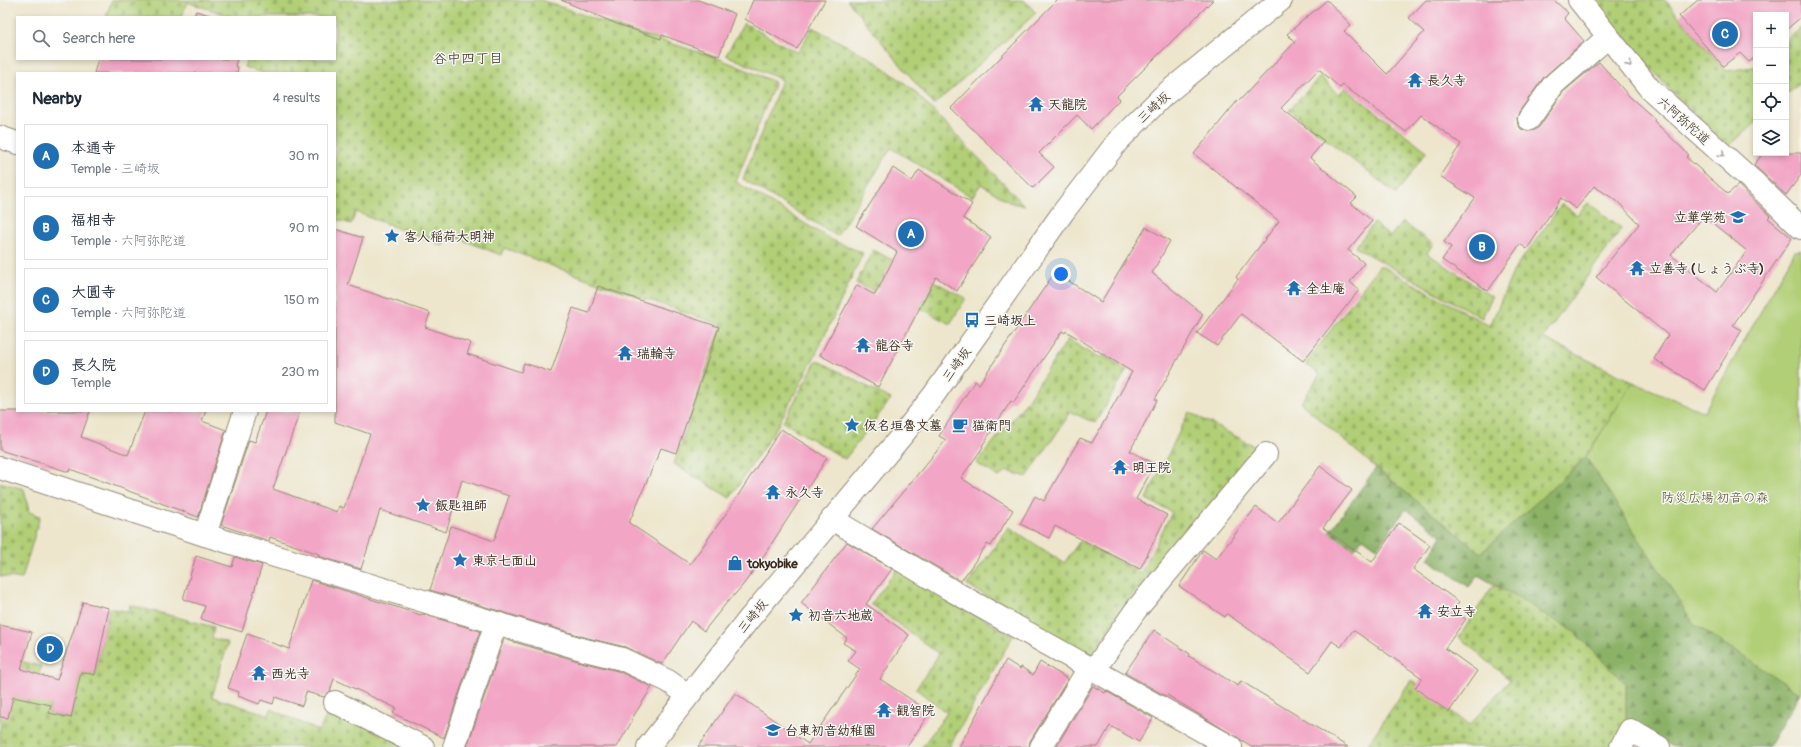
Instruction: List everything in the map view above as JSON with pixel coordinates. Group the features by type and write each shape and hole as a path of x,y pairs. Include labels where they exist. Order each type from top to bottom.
{"street":[{"name":"三崎坂","path":"648,747 688,695 933,396 1064,211 1118,141 1163,96 1281,0"},
{"name":"六阿弥陀道","path":"1579,0 1650,89 1756,184 1801,228"},
{"path":"1529,119 1554,84 1608,37"},
{"path":"0,137 16,143"},
{"path":"205,535 245,412"},
{"path":"1041,747 1092,669 1134,611 1266,454"},
{"path":"0,468 205,535 496,623 622,659 668,680 688,695"},
{"path":"832,520 951,590 1231,747"},
{"path":"454,747 496,623"},
{"path":"335,702 423,747"},
{"path":"1621,747 1630,730 1659,747"}],"green space":[{"path":"112,0 541,0 618,27 718,58 775,82 736,182 832,240 863,253 815,356 778,425 730,498 674,464 722,325 593,281 504,248 501,255 448,234 443,246 356,212 351,224 336,219 336,72 259,72 244,67 247,60 336,60 336,16 230,16 187,2 182,16 106,16"},
{"path":"847,0 1024,0 1036,13 934,105"},
{"path":"1594,0 1665,0 1726,71 1753,67 1753,125 1728,147 1664,84"},
{"path":"744,23 798,53 812,27 872,59 910,87 1025,206 1009,202 981,184 972,197 891,148 837,236 743,179 782,80 726,55"},
{"path":"1801,28 1801,82 1789,92 1789,48 1789,38"},
{"path":"1320,77 1339,94 1345,88 1427,151 1396,194 1289,110"},
{"path":"1588,203 1622,228 1543,338 1633,382 1586,457 1481,553 1376,468 1301,403 1320,374 1305,364 1380,265 1490,326 1514,270 1562,204 1577,215"},
{"path":"1402,222 1433,244 1427,253 1492,297 1482,318 1355,247 1374,223 1390,237"},
{"path":"873,250 966,298 950,324 877,285 873,291 856,283"},
{"name":"防災広場 初音の森","path":"1801,250 1801,694 1694,624 1586,457 1633,382 1704,412 1795,251"},
{"path":"1068,339 1098,358 1105,356 1127,370 1095,423 1071,412 1027,477 1007,471 999,477 976,463 1025,404"},
{"path":"817,360 891,399 845,459 783,422"},
{"path":"1189,412 1258,448 1126,603 1091,656 967,585 1009,527 1064,563 1080,541 1141,573 1172,512 1146,499"},
{"path":"1586,457 1694,624 1800,693 1768,747 1673,747 1626,719 1626,684 1573,631 1478,575 1469,587 1428,559 1442,536 1406,509 1377,548 1363,538 1351,553 1326,537 1376,468 1481,553"},
{"path":"0,482 24,489 29,512 40,516 22,579 0,576"},
{"path":"897,569 1013,636 949,747 922,747 947,713 916,689 939,654 871,604"},
{"path":"1494,584 1573,631 1626,684 1626,719 1613,747 1366,747 1411,680 1469,725 1510,680 1459,637"},
{"path":"130,605 214,627 212,638 228,643 212,697 269,715 271,709 319,731 331,706 416,747 0,747 0,694 14,660 41,666 35,697 51,701 49,713 71,718 81,672 95,675 109,608 129,612"}],"building":[{"path":"561,0 698,0 735,14 719,56 662,35 661,39 617,24"},
{"path":"753,0 825,0 797,49 745,19"},
{"path":"1057,0 1213,0 1117,96 1120,99 1091,129 1077,115 1039,153 1054,167 1033,188 951,108"},
{"path":"1327,0 1351,25 1344,31 1387,74 1424,32 1409,18 1426,0 1554,0 1568,13 1564,18 1584,41 1544,77 1519,112 1517,118 1518,125 1521,129 1528,131 1535,130 1539,127 1563,92 1599,62 1629,96 1655,119 1654,121 1689,155 1686,157 1728,194 1738,185 1770,216 1768,218 1792,238 1733,325 1742,330 1705,390 1654,359 1668,335 1596,277 1639,224 1617,201 1594,186 1576,209 1561,198 1527,249 1520,244 1488,291 1442,260 1451,247 1444,242 1475,198 1440,176 1461,144 1421,115 1406,132 1343,85 1340,88 1319,69 1281,108 1324,141 1310,158 1357,197 1351,203 1372,221 1348,250 1364,263 1350,282 1359,290 1303,361 1241,314 1217,346 1197,333 1238,279 1236,277 1279,221 1194,154 1238,100 1239,101 1295,42 1287,34","holes":["1704,216 1747,251 1717,292 1671,255"]},
{"path":"1698,0 1801,0 1801,17 1789,27 1789,12 1753,12 1753,59 1749,62 1740,53 1723,66 1679,16"},
{"path":"196,11 213,16 194,16"},
{"path":"98,60 237,60 235,66 238,67 237,72 94,72"},
{"path":"1789,153 1801,153 1801,175 1786,195 1754,165 1761,156 1789,156"},
{"path":"893,168 912,181 919,170 972,204 963,218 991,237 957,291 936,277 878,387 820,355 857,285 875,295 897,252 856,226"},
{"path":"1146,227 1170,241 1152,273 1203,314 1155,399 1157,400 1130,451 1155,464 1136,499 1167,515 1140,569 1055,526 1049,538 1020,524 1035,496 1044,501 1080,438 1092,443 1132,372 1066,331 1065,333 1062,331 1013,403 1011,401 982,446 983,447 961,478 1013,510 991,546 987,544 961,581 872,529 946,440 939,436 975,381 979,384 1055,272 1101,302"},
{"path":"336,229 363,238 348,285 430,313 425,327 471,343 467,354 521,372 524,363 551,372 573,308 589,313 598,286 719,327 676,453 661,448 629,523 690,564 728,511 781,429 827,458 759,563 743,585 704,631 691,621 662,664 625,647 588,638 430,590 451,526 494,541 509,496 462,480 446,532 380,510 361,569 318,556 319,554 270,537 269,541 221,525 249,440 255,442 266,412 300,412 273,489 337,512 339,506 344,508 370,434 335,422"},
{"path":"0,411 90,412 81,437 128,455 145,412 206,412 202,421 226,430 198,517 70,469 69,472 0,450"},
{"path":"1320,466 1352,490 1323,528 1372,562 1399,523 1430,545 1413,569 1459,602 1453,610 1466,619 1445,648 1477,671 1449,712 1415,688 1422,678 1353,630 1341,647 1332,641 1310,672 1227,614 1225,617 1179,586 1203,550 1216,559 1256,507 1278,523"},
{"path":"847,542 892,569 866,604 909,635 880,679 930,712 907,747 698,747 735,693 808,744 860,669 848,661 856,651 843,643 847,638 801,603"},
{"path":"196,556 232,567 235,557 262,565 242,632 201,619 205,606 183,599"},
{"path":"311,580 421,615 422,614 480,631 444,738 393,713 396,708 334,679 330,691 324,697 306,692 302,706 275,697 273,704 261,700 259,704 238,696 239,692 228,688 247,634 289,649"},
{"path":"83,602 109,608 95,675 81,672 71,718 49,713 51,705 13,697 8,718 0,717 0,625 32,632 21,669 57,680"},
{"path":"1154,630 1190,654 1189,656 1238,686 1241,681 1348,747 1253,747 1167,695 1166,696 1125,673"},
{"path":"504,639 581,662 618,671 652,687 631,720 632,721 617,747 467,747"},
{"path":"1006,660 1033,675 1040,662 1068,679 1030,741 1029,747 959,747"},
{"path":"1093,686 1105,693 1106,691 1153,718 1139,742 1110,726 1098,747 1056,747"}],"place":[{"name":"大圓寺","path":"1725,34"},
{"name":"長久寺","path":"1415,80"},
{"name":"天龍院","path":"1036,104"},
{"name":"立華学苑","path":"1738,217"},
{"name":"本通寺","path":"911,234"},
{"name":"客人稲荷大明神","path":"392,236"},
{"name":"福相寺","path":"1482,247"},
{"name":"立善寺 (しょうぶ寺)","path":"1637,268"},
{"name":"全生庵","path":"1294,288"},
{"name":"三崎坂上","path":"972,320"},
{"name":"龍谷寺","path":"863,345"},
{"name":"瑞輪寺","path":"625,353"},
{"name":"仮名垣魯文墓","path":"852,425"},
{"name":"猫衛門","path":"960,425"},
{"name":"明王院","path":"1120,467"},
{"name":"永久寺","path":"773,492"},
{"name":"飯匙祖師","path":"423,505"},
{"name":"東京七面山","path":"460,560"},
{"name":"tokyobike","path":"735,563"},
{"name":"安立寺","path":"1425,611"},
{"name":"初音六地蔵","path":"796,615"},
{"name":"長久院","path":"50,649"},
{"name":"西光寺","path":"259,673"},
{"name":"観智院","path":"884,710"},
{"name":"台東初音幼稚園","path":"773,730"}],"district":[{"name":"谷中四丁目","path":"468,58"}]}
